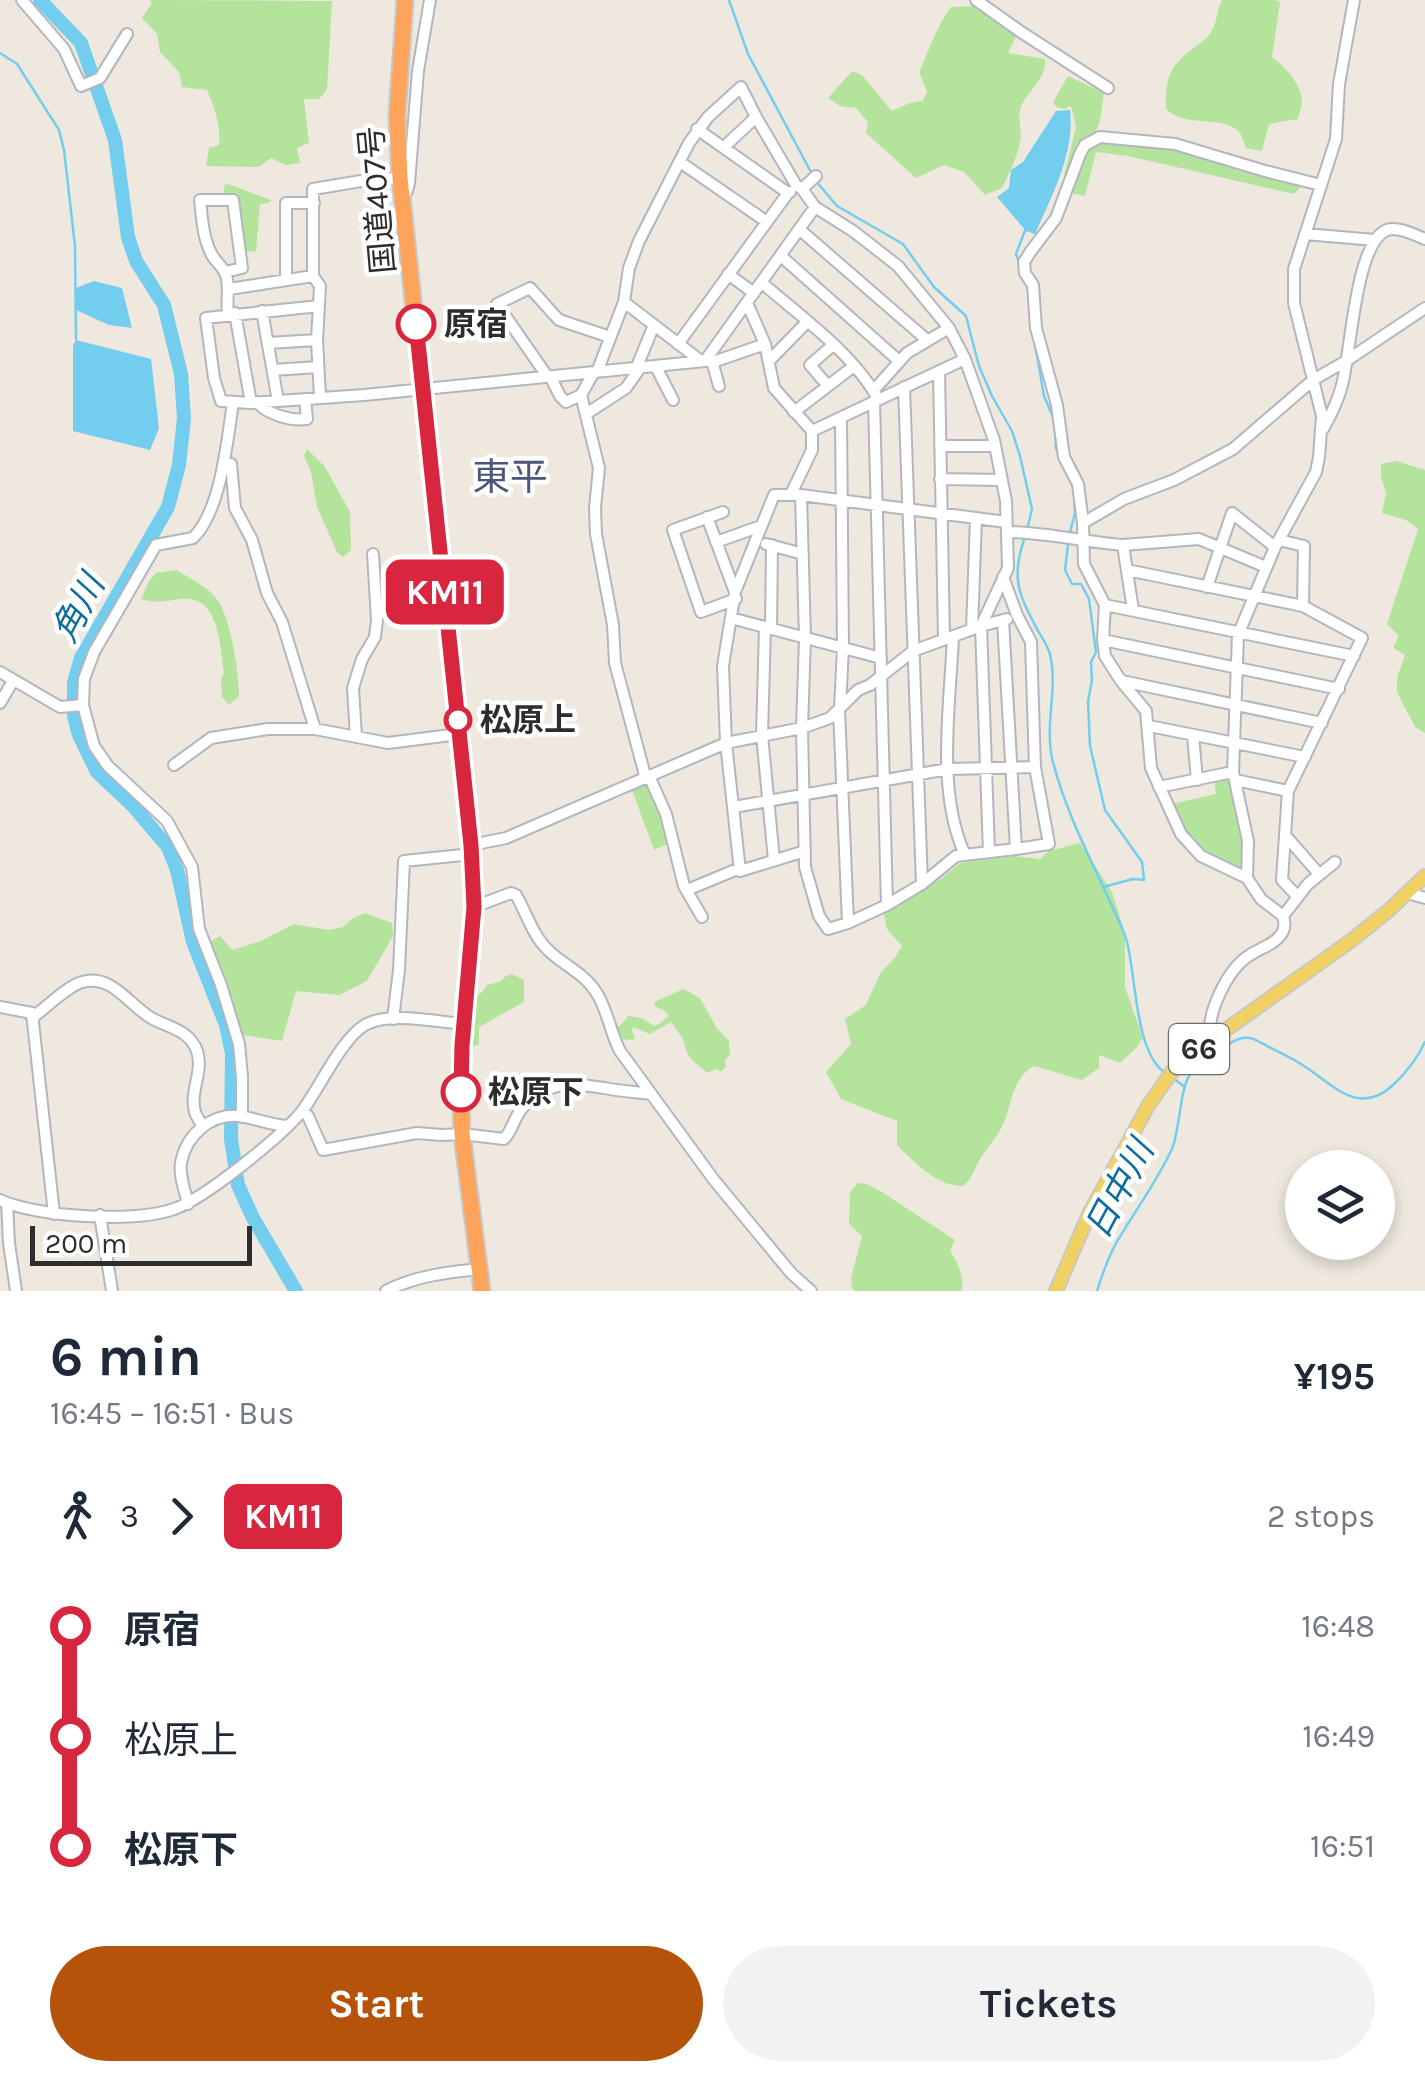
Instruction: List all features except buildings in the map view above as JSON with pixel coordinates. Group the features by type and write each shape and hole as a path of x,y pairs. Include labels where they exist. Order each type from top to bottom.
{"highway":[{"name":"国道407号","path":"404,0 397,116 400,178 472,849 474,907 460,1068 462,1134 482,1291"}],"main road":[{"name":"66","path":"1056,1291 1090,1214 1148,1106 1172,1073 1210,1040 1352,940 1425,876"}],"street":[{"path":"22,0 64,48 80,86 100,78 127,34"},
{"path":"402,198 407,192 418,71 430,0"},
{"path":"1247,878 1248,841 1234,776 1238,632 1277,543 1316,472 1322,430 1320,402 1294,303 1294,269 1336,139 1340,84 1354,0"},
{"path":"983,2 1108,88"},
{"path":"702,917 687,890 666,814 648,778 616,663 596,534 599,468 582,396 624,302 628,268 639,241 697,129 741,87 795,189"},
{"path":"724,147 756,117"},
{"path":"697,129 795,189 815,208 898,266 949,328 995,446 1007,527 1008,568 976,628"},
{"path":"1284,916 1261,899 1247,878 1201,856 1181,834 1152,768 1149,726 1143,706 1105,656 1105,606 1084,564 1078,484 1064,458 1058,405 1036,328 1033,285 1024,262 1056,218 1085,145 1100,137 1175,144 1321,185"},
{"path":"680,162 768,222"},
{"path":"678,344 795,189 816,176"},
{"path":"320,397 320,286 313,276 313,189 400,178"},
{"path":"225,272 242,268 233,200 200,200 210,252 225,272 229,289 226,298 254,403 300,420 307,419 305,399"},
{"path":"286,280 286,202 314,202"},
{"path":"706,361 815,208"},
{"path":"1322,430 1336,405 1362,268 1375,240 1392,229 1425,239"},
{"path":"799,230 927,340"},
{"path":"1304,234 1375,240"},
{"path":"781,256 899,361"},
{"path":"728,274 758,288 808,322 854,366 876,397"},
{"path":"229,289 313,276"},
{"path":"582,396 566,402 497,304 530,288 559,320 610,338"},
{"path":"624,302 706,361 719,386"},
{"path":"747,303 765,344 774,388 812,431 812,450 796,494 806,638 802,728 805,850 808,883 818,916 828,929 887,905 922,884 956,856 1049,844 1035,767 1031,642 1003,577"},
{"path":"319,306 206,318 221,400 278,402 656,367 706,361 765,344"},
{"path":"1083,522 1232,449 1313,380 1425,308"},
{"path":"262,310 278,402"},
{"path":"769,362 808,322"},
{"path":"586,414 626,388 654,325"},
{"path":"887,905 876,397 906,353 949,328"},
{"path":"268,343 317,340"},
{"path":"828,386 810,365 833,345"},
{"path":"812,431 841,419 876,397 964,359"},
{"path":"794,412 854,366"},
{"path":"273,370 318,367"},
{"path":"656,367 673,400"},
{"path":"939,371 940,478 949,638 947,789 954,832 965,856"},
{"path":"904,387 922,884"},
{"path":"233,403 216,493 208,514 193,538 156,545 94,652 84,678 82,705 94,746 108,766 168,821 192,868 200,929 239,1044 241,1116"},
{"path":"841,419 843,648 839,709 848,923"},
{"path":"940,446 995,446"},
{"path":"231,464 234,508 252,540 267,593 282,622 315,730"},
{"path":"940,478 1002,480"},
{"path":"805,850 740,871 726,743 722,666 735,596 774,494 976,518 1083,541 1122,545 1192,539 1266,567"},
{"path":"723,512 673,530 701,612 735,596"},
{"path":"1206,587 1232,513 1277,543 1304,546 1303,606"},
{"path":"707,517 735,596"},
{"path":"976,518 976,628 989,852"},
{"path":"716,542 761,526"},
{"path":"756,541 803,554"},
{"path":"1122,545 1133,610"},
{"path":"772,546 762,735 774,860"},
{"path":"356,737 353,688 377,620 373,554"},
{"path":"1127,570 1303,606 1362,638 1288,791 1282,880 1298,896"},
{"path":"1105,606 1354,656"},
{"path":"393,1018 404,861 472,849 506,838 726,743 802,728 830,718 858,690 913,651 1017,615"},
{"path":"731,618 880,658"},
{"path":"1003,620 1016,848"},
{"path":"1103,640 1339,689"},
{"path":"0,672 60,708 82,705"},
{"path":"0,703 13,681"},
{"path":"1121,681 1322,723"},
{"path":"1149,726 1305,757"},
{"path":"174,766 211,738 268,728 315,730 388,743 459,734"},
{"path":"1194,735 1198,780"},
{"path":"734,807 948,769 1035,767"},
{"path":"1159,788 1234,776 1288,791"},
{"path":"1286,835 1319,874"},
{"path":"1210,1040 1210,1017 1239,964 1281,935 1284,916 1298,896 1335,862"},
{"path":"687,890 740,868"},
{"path":"1408,892 1425,898"},
{"path":"474,907 511,893 516,895 542,943 598,993 611,1034 714,1180 811,1291"},
{"path":"32,1018 82,982 112,987 155,1021 192,1040 200,1064 195,1111 202,1125"},
{"path":"0,1007 32,1013 54,1214"},
{"path":"16,1291 4,1201 54,1214 100,1215 152,1215 188,1204 288,1126 354,1034 370,1022 393,1018 463,1024"},
{"path":"302,1111 323,1150 405,1134 506,1138 524,1106 548,1088 560,1085 583,1084 651,1094"},
{"path":"188,1204 182,1162 202,1125 223,1116 241,1116 288,1126"},
{"path":"100,1215 112,1291"},
{"path":"386,1291 420,1278 480,1269"}],"green space":[{"path":"150,0 332,1 327,90 319,99 304,99 309,143 297,148 300,163 286,165 271,158 259,167 206,166 209,148 219,145 213,103 207,90 182,87 179,72 160,52 157,34 142,18 152,3"},
{"path":"1222,0 1280,2 1272,57 1295,82 1302,103 1298,119 1269,124 1262,151 1246,148 1240,133 1232,127 1183,119 1166,109 1170,74 1179,60 1209,35"},
{"path":"981,6 1016,37 1008,53 1045,59 1041,76 1021,107 1020,142 1010,172 1002,188 985,195 964,172 944,165 916,178 866,133 868,122 856,108 840,106 828,98 852,71 862,75 892,111 923,101 927,91 919,72 946,15 951,7"},
{"path":"1068,76 1104,93 1095,134 1110,142 1181,150 1217,159 1236,170 1301,186 1294,194 1096,152 1085,196 1075,194 1062,184 1076,127 1071,106 1056,107 1053,102"},
{"path":"225,183 271,200 260,204 256,251 244,252 235,198 223,196"},
{"path":"307,449 325,467 350,512 351,550 343,557 337,552 317,507 304,456"},
{"path":"1396,461 1425,470 1425,733 1415,727 1398,692 1397,680 1405,655 1393,648 1399,636 1387,624 1418,529 1406,520 1382,513 1386,493 1381,464"},
{"path":"176,570 211,593 224,613 239,686 239,696 229,705 222,697 224,672 215,624 203,604 194,600 141,599 156,573"},
{"path":"1231,777 1245,838 1243,872 1199,849 1185,834 1172,804 1216,794 1214,779"},
{"path":"647,782 670,843 654,850 632,790"},
{"path":"1080,843 1112,892 1125,933 1125,987 1143,1038 1120,1063 1099,1055 1099,1068 1082,1080 1034,1066 1027,1070 1001,1129 970,1178 963,1186 944,1182 897,1145 897,1121 841,1099 826,1072 851,1044 845,1019 866,1005 880,974 902,946 887,929 884,914 960,863 1014,856 1040,859 1049,851"},
{"path":"365,913 392,923 393,936 367,981 339,995 296,991 282,1041 242,1035 211,941 220,936 232,950 294,924 329,930 343,927"},
{"path":"512,974 524,980 524,1002 479,1027 479,1044 470,1048 475,1000 487,985"},
{"path":"683,989 700,998 729,1041 730,1054 721,1071 707,1073 692,1060 671,1022 650,1034 633,1027 633,1040 620,1039 615,1031 628,1016 642,1018 654,1026 659,1024 669,1016 654,1006 655,1002"},
{"path":"858,1183 882,1192 955,1240 950,1251 960,1270 961,1291 852,1288 862,1236 849,1224 850,1192"}],"water":[{"path":"1070,110 1066,158 1035,234 1026,231 997,197 1009,188 1011,170 1023,162 1056,111"},
{"path":"94,281 122,288 132,328 109,325 76,310 76,288"},
{"path":"76,340 151,359 159,428 150,450 73,431"}],"waterway":[{"name":"角川","path":"40,0 81,43 115,140 128,237 136,261 164,305 181,374 184,418 179,465 168,507 81,658 74,683 74,716 97,772 168,847 177,870 193,942 226,1025 232,1053 231,1139 238,1185 296,1291"},
{"path":"729,0 748,54 812,174"},
{"path":"0,53 17,64 59,130 75,246 76,339"},
{"path":"816,181 837,206 903,244 934,287 966,316 979,366 1012,431 1020,456 1032,509 1027,530"},
{"path":"1019,262 1016,254 1026,228"},
{"path":"1034,338 1044,396 1053,417"},
{"path":"1055,429 1056,448 1067,474"},
{"path":"1069,536 1075,513 1074,490"},
{"path":"1025,537 1018,564 1019,586 1050,655 1052,758 1076,827 1125,936 1142,1031 1154,1062 1164,1072"},
{"path":"1068,544 1065,570 1072,584 1081,584 1089,599 1096,652 1091,662 1088,702 1090,746 1105,810 1142,862 1144,880 1103,887"},
{"name":"日中川","path":"1097,1291 1113,1248 1172,1149 1187,1081 1213,1055 1234,1041 1250,1038 1297,1061 1345,1094 1368,1098 1398,1080 1425,1042"},
{"path":"1174,1079 1185,1087"}],"bus line":[{"name":"KM11","path":"416,324 471,845 474,907 461,1092"}],"place":[{"name":"原宿","path":"416,324"},
{"name":"松原上","path":"458,720"},
{"name":"松原下","path":"461,1092"}],"district":[{"name":"東平","path":"510,477"}]}
